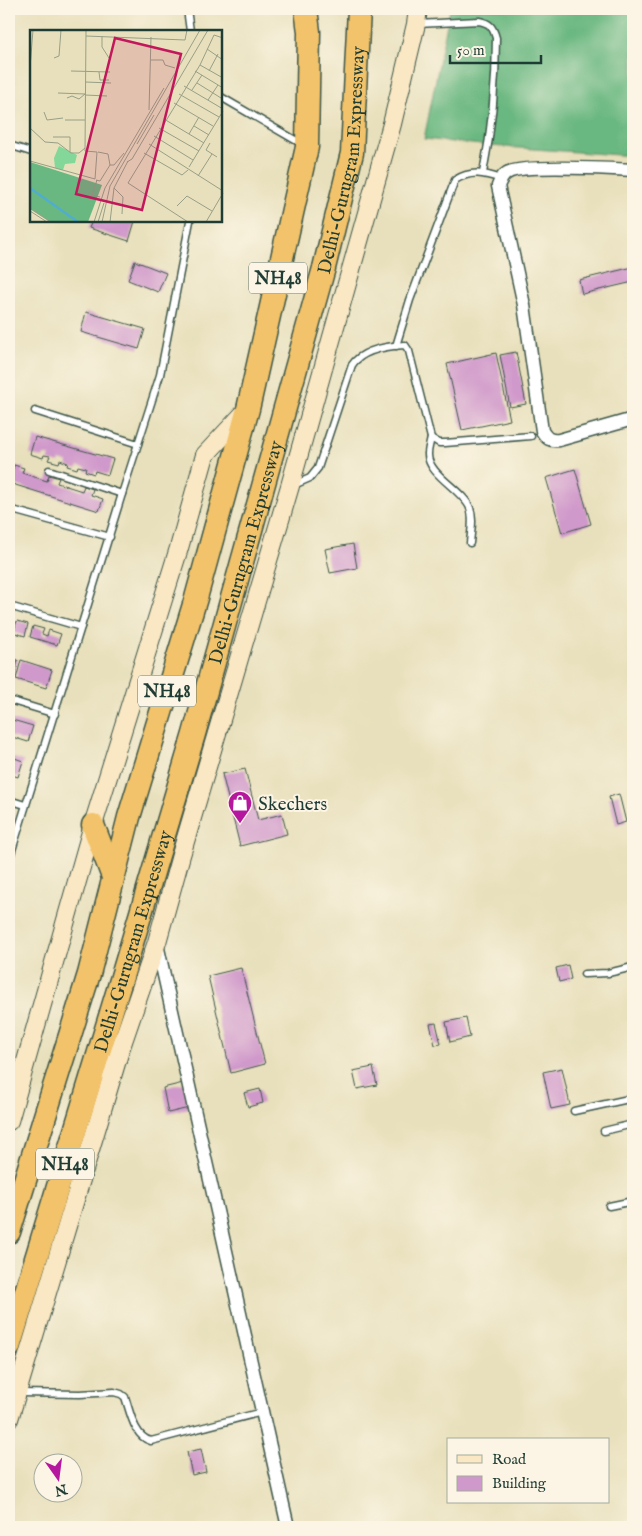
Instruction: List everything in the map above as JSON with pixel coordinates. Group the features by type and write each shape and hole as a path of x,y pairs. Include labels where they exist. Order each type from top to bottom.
{"highway":[{"name":"Delhi-Gurugram Expressway","path":"9,1232 89,974 128,817 196,598 248,409 307,147 309,32 306,9"},
{"name":"Delhi-Gurugram Expressway","path":"9,1347 194,734 324,268 352,153 359,9"},
{"path":"92,825 113,877"}],"main road":[{"path":"9,1419 118,1059 157,942 290,486 392,124 417,16"},
{"path":"9,1121 92,825 179,548 205,456 248,409"}],"street":[{"path":"633,170 550,168 515,170 507,173 501,179 498,186 524,305 542,431 547,438 559,440 633,419"},
{"path":"157,942 288,1527"}],"lane":[{"path":"186,9 190,30"},
{"path":"417,16 479,21 488,23 493,29 496,38 494,105 490,140 483,173"},
{"path":"222,99 307,147"},
{"path":"9,145 30,152"},
{"path":"396,346 410,300 455,180 468,174 483,173 501,179"},
{"path":"9,860 160,375 190,222"},
{"path":"290,486 310,478 318,468 356,358 371,352 396,346 405,346 410,351 431,438 428,453 429,461 433,468 469,506 472,517 470,543"},
{"path":"35,410 138,444"},
{"path":"431,438 438,443 445,443 531,436"},
{"path":"49,470 122,494"},
{"path":"9,509 110,537"},
{"path":"9,606 81,626"},
{"path":"9,700 55,714"},
{"path":"9,800 25,805"},
{"path":"584,974 633,967"},
{"path":"574,1111 633,1098"},
{"path":"604,1131 633,1124"},
{"path":"609,1206 633,1201"},
{"path":"16,1393 80,1394 114,1392 121,1394 125,1397 139,1433 144,1440 150,1441 262,1412"}],"green space":[{"path":"450,9 633,9 633,156 491,146 424,139"}],"building":[{"path":"92,222 135,222 129,241 89,228"},
{"path":"135,261 166,273 158,292 128,280"},
{"path":"633,267 633,282 582,294 579,280"},
{"path":"86,312 145,329 139,349 81,332"},
{"path":"516,352 526,404 510,407 500,355"},
{"path":"496,353 510,420 462,430 447,364"},
{"path":"35,437 113,459 108,475 95,471 94,474 85,471 86,468 78,466 77,469 67,466 68,463 60,460 59,463 48,460 50,456 44,455 43,458 30,454"},
{"path":"14,465 24,468 22,473 47,481 49,475 59,478 57,483 82,491 84,486 93,489 91,495 103,499 99,511 9,483 9,470 12,471"},
{"path":"575,469 591,524 562,533 546,478"},
{"path":"353,544 357,568 330,573 325,549"},
{"path":"9,618 12,619 10,626 15,627 17,621 28,624 25,636 9,631"},
{"path":"33,626 44,629 42,634 47,636 49,630 61,634 57,645 30,637"},
{"path":"9,657 18,660 13,678 9,677"},
{"path":"21,660 52,670 46,688 16,679"},
{"path":"9,719 33,726 28,742 9,736"},
{"path":"9,756 23,761 18,777 9,774"},
{"path":"245,769 258,820 282,814 287,834 240,846 222,774"},
{"path":"619,794 626,822 616,825 609,797"},
{"path":"568,965 571,979 559,982 556,968"},
{"path":"241,968 265,1064 231,1073 208,976"},
{"path":"466,1018 470,1037 450,1042 446,1022"},
{"path":"436,1023 441,1044 435,1045 430,1024"},
{"path":"373,1067 377,1085 357,1089 353,1071"},
{"path":"562,1068 570,1105 551,1109 543,1072"},
{"path":"183,1083 189,1108 168,1113 163,1088"},
{"path":"260,1089 263,1103 248,1107 244,1093"},
{"path":"201,1449 206,1472 192,1475 187,1452"}],"place":[{"name":"Skechers","path":"240,824"}]}
